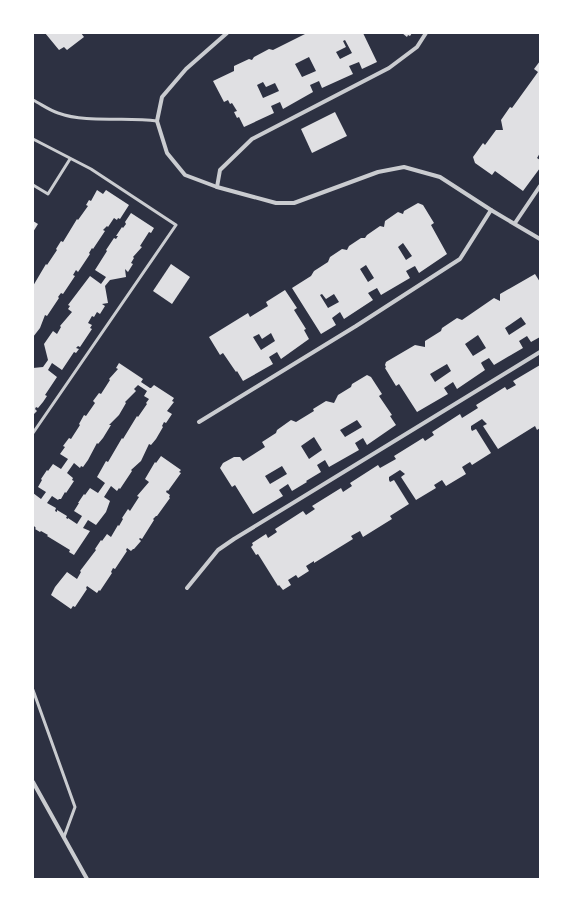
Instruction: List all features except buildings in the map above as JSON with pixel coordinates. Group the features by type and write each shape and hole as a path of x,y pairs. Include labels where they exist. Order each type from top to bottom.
{"street":[{"path":"227,33 186,69 162,97 157,121 166,153 185,175 217,187 276,203 294,203 378,172 404,167 440,177 540,239"},
{"path":"217,187 220,170 252,139 389,68 417,47 426,33"},
{"path":"515,223 540,186"},
{"path":"199,422 356,326 460,259 491,210"},
{"path":"187,588 218,550 234,539 540,352"},
{"path":"33,782 87,879"}],"lane":[{"path":"33,100 57,113 73,116 104,120 139,118 157,121"},
{"path":"33,139 91,169 176,225 33,433"},
{"path":"33,185 48,194 70,159"},
{"path":"33,690 75,807 64,837"}]}
